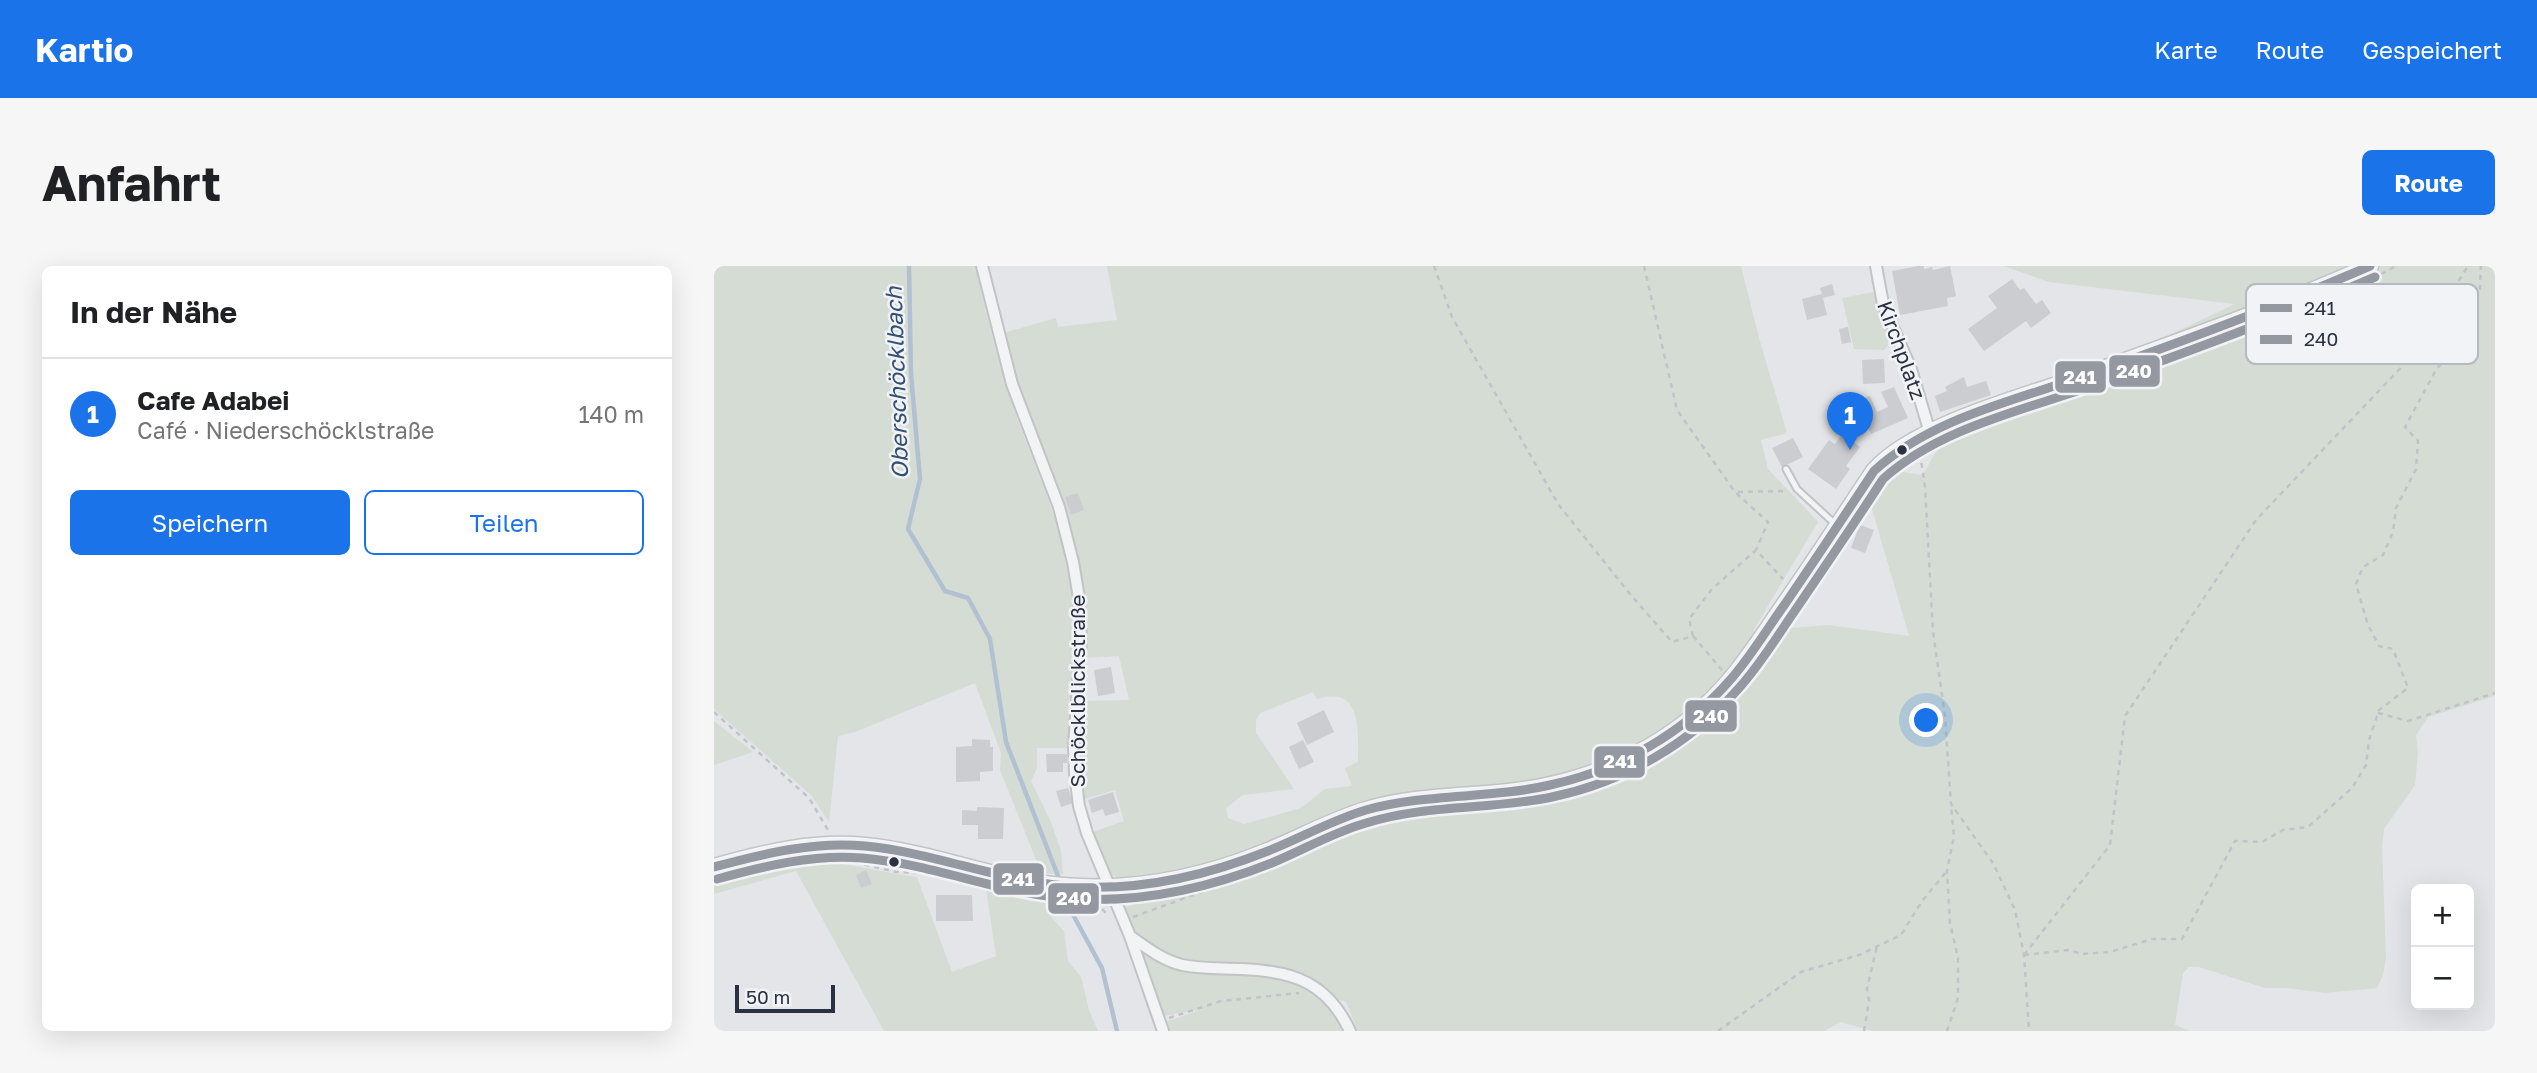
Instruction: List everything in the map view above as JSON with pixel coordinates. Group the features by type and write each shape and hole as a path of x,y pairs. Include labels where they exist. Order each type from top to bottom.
{"main road":[{"path":"2327,284 2370,266"},
{"path":"714,867 774,851 896,851 993,880 1078,887 1171,882 1225,868 1366,810 1419,799 1548,786 1612,767 1644,751 1677,728 1730,680 1885,458 1930,433 2246,317"}],"street":[{"name":"Schöcklblickstraße","path":"982,266 1012,384 1059,507 1073,562 1079,598 1081,639 1074,748 1079,806 1087,833 1130,936 1161,1026"},
{"name":"Kirchplatz","path":"1876,266 1883,304 1912,369 1930,433"},
{"path":"1130,936 1157,955 1178,964 1284,974 1309,983 1340,1009 1350,1031"}],"lane":[{"path":"1787,469 1797,489 1837,526"}],"path":[{"path":"1434,266 1452,317 1558,504 1672,642 1693,635"},
{"path":"1644,266 1677,410 1735,492 1768,522 1756,550 1712,589 1689,619 1693,635 1730,680"},
{"path":"2457,284 2468,266"},
{"path":"2478,295 2481,266"},
{"path":"2024,955 2110,845 2125,716 2256,520 2404,364"},
{"path":"2024,955 2068,950 2083,954 2110,952 2152,939 2182,939 2235,841 2262,842 2283,830 2308,827 2352,788 2366,765 2369,740 2379,710 2408,688 2393,649 2379,646 2368,625 2357,584 2362,567 2383,555 2393,532 2396,508 2416,469 2418,441 2405,427 2441,364"},
{"path":"1919,448 1925,487 1933,632 1945,716 1954,836 1947,872 1951,923 1958,958 1958,998 1947,1031"},
{"path":"1735,492 1774,493 1797,489"},
{"path":"1756,550 1794,590"},
{"path":"2378,713 2407,721 2495,693"},
{"path":"714,712 809,798 827,826 837,852 896,872 933,872"},
{"path":"1951,804 1993,863 2015,910 2024,955 2029,1031"},
{"path":"1718,1031 1801,972 1859,955 1901,935 1922,901 1947,872"},
{"path":"1093,901 1113,920 1123,921 1251,874"},
{"path":"1864,1031 1869,1001 1867,989 1877,946"},
{"path":"1161,1026 1220,1001 1321,991"}],"shaded area":[{"path":"714,266 975,266 1010,397 1058,528 1073,598 1074,654 1068,748 1037,748 1037,768 1031,781 1051,822 1061,851 1063,874 1039,873 1000,770 1001,753 975,683 855,732 838,736 829,822 812,796 714,709"},
{"path":"1107,266 1741,266 1787,433 1761,440 1768,469 1818,522 1753,631 1829,625 1909,636 1870,502 1897,471 1923,475 1944,437 1974,427 2235,304 2049,282 2004,266 2495,266 2495,696 2428,717 2416,735 2418,752 2415,785 2384,829 2382,846 2386,958 2377,988 2325,993 2265,988 2199,967 2189,967 2183,973 2175,1025 2190,1031 1872,1031 1841,1022 1824,1031 1358,1031 1346,1002 1325,995 1347,1031 1168,1031 1165,1022 1204,1009 1163,1016 1125,907 1208,882 1203,864 1144,878 1121,878 1112,875 1093,832 1124,821 1115,790 1081,800 1078,773 1080,701 1129,700 1119,656 1084,658 1082,598 1000,334 1056,318 1058,327 1117,320","holes":["1313,692 1317,699 1332,696 1343,698 1355,714 1358,762 1345,768 1352,786 1325,789 1301,808 1244,824 1228,818 1226,808 1243,795 1294,789 1256,733 1256,720 1260,713"]},
{"path":"1874,292 1879,316 1889,332 1890,343 1884,350 1854,349 1842,298"},
{"path":"714,721 753,752 714,765"},
{"path":"803,860 846,864 917,877 952,972 996,956 986,889 1051,897 1051,917 1064,931 1068,961 1081,977 1089,1010 1098,1031 884,1031 796,871 714,894 714,878"}],"building":[{"path":"1924,266 1924,269 1932,267 1933,270 1950,266 1956,296 1947,298 1948,306 1900,315 1892,271"},
{"path":"2012,279 2020,290 2024,288 2036,304 2042,300 2051,313 2031,328 2026,321 1984,351 1968,329 1997,308 1988,296"},
{"path":"1832,284 1835,295 1823,298 1827,315 1807,320 1802,299 1822,294 1820,288"},
{"path":"1848,327 1851,342 1842,344 1839,329"},
{"path":"1884,359 1885,383 1863,384 1862,360"},
{"path":"1964,377 1967,387 1986,381 1991,395 1940,412 1935,396 1947,391 1945,387"},
{"path":"1894,387 1908,418 1871,434 1857,401 1870,396 1877,412 1888,407 1881,392"},
{"path":"1842,434 1860,447 1846,466 1850,469 1836,489 1808,469 1829,440 1835,444"},
{"path":"1793,438 1803,457 1782,467 1772,448"},
{"path":"1078,493 1084,510 1071,515 1065,497"},
{"path":"1860,525 1874,530 1865,553 1851,548"},
{"path":"1111,667 1115,693 1098,696 1094,670"},
{"path":"1324,710 1334,732 1307,745 1297,723"},
{"path":"972,739 990,740 990,747 993,747 993,771 980,772 980,781 956,782 956,747 972,746"},
{"path":"1303,740 1314,762 1299,769 1289,747"},
{"path":"1046,754 1067,754 1063,772 1047,772"},
{"path":"1068,788 1073,803 1061,807 1056,791"},
{"path":"1113,792 1119,812 1105,816 1103,809 1092,813 1088,800"},
{"path":"977,807 1004,808 1003,839 978,839 978,825 962,825 962,810 977,811"},
{"path":"866,870 872,884 861,888 856,875"},
{"path":"936,895 972,895 973,921 936,921"}],"waterway":[{"name":"Oberschöcklbach","path":"909,266 911,374 920,479 908,529 945,591 968,598 990,639 1006,742 1060,881"},
{"name":"Oberschöcklbach","path":"1063,889 1071,911 1102,968 1117,1031"}],"transit line":[{"name":"241","path":"2327,284 2370,266"},
{"name":"240","path":"2358,284 2375,277"},
{"name":"241","path":"714,867 788,850 846,845 919,855 1053,885 1128,886 1176,879 1222,867 1366,810 1412,801 1527,789 1601,770 1649,747 1672,732 1693,716 1731,679 1759,642 1874,471 1896,453 1920,438 1972,414 2246,316"},
{"name":"240","path":"717,879 807,859 844,857 889,861 1051,897 1129,898 1178,891 1227,879 1274,862 1342,831 1389,817 1529,801 1605,782 1630,771 1677,743 1699,727 1739,688 1768,651 1883,479 1905,462 1929,447 1980,424 2246,329"}],"place":[{"name":"Cafe Adabei","path":"1850,450"}]}
